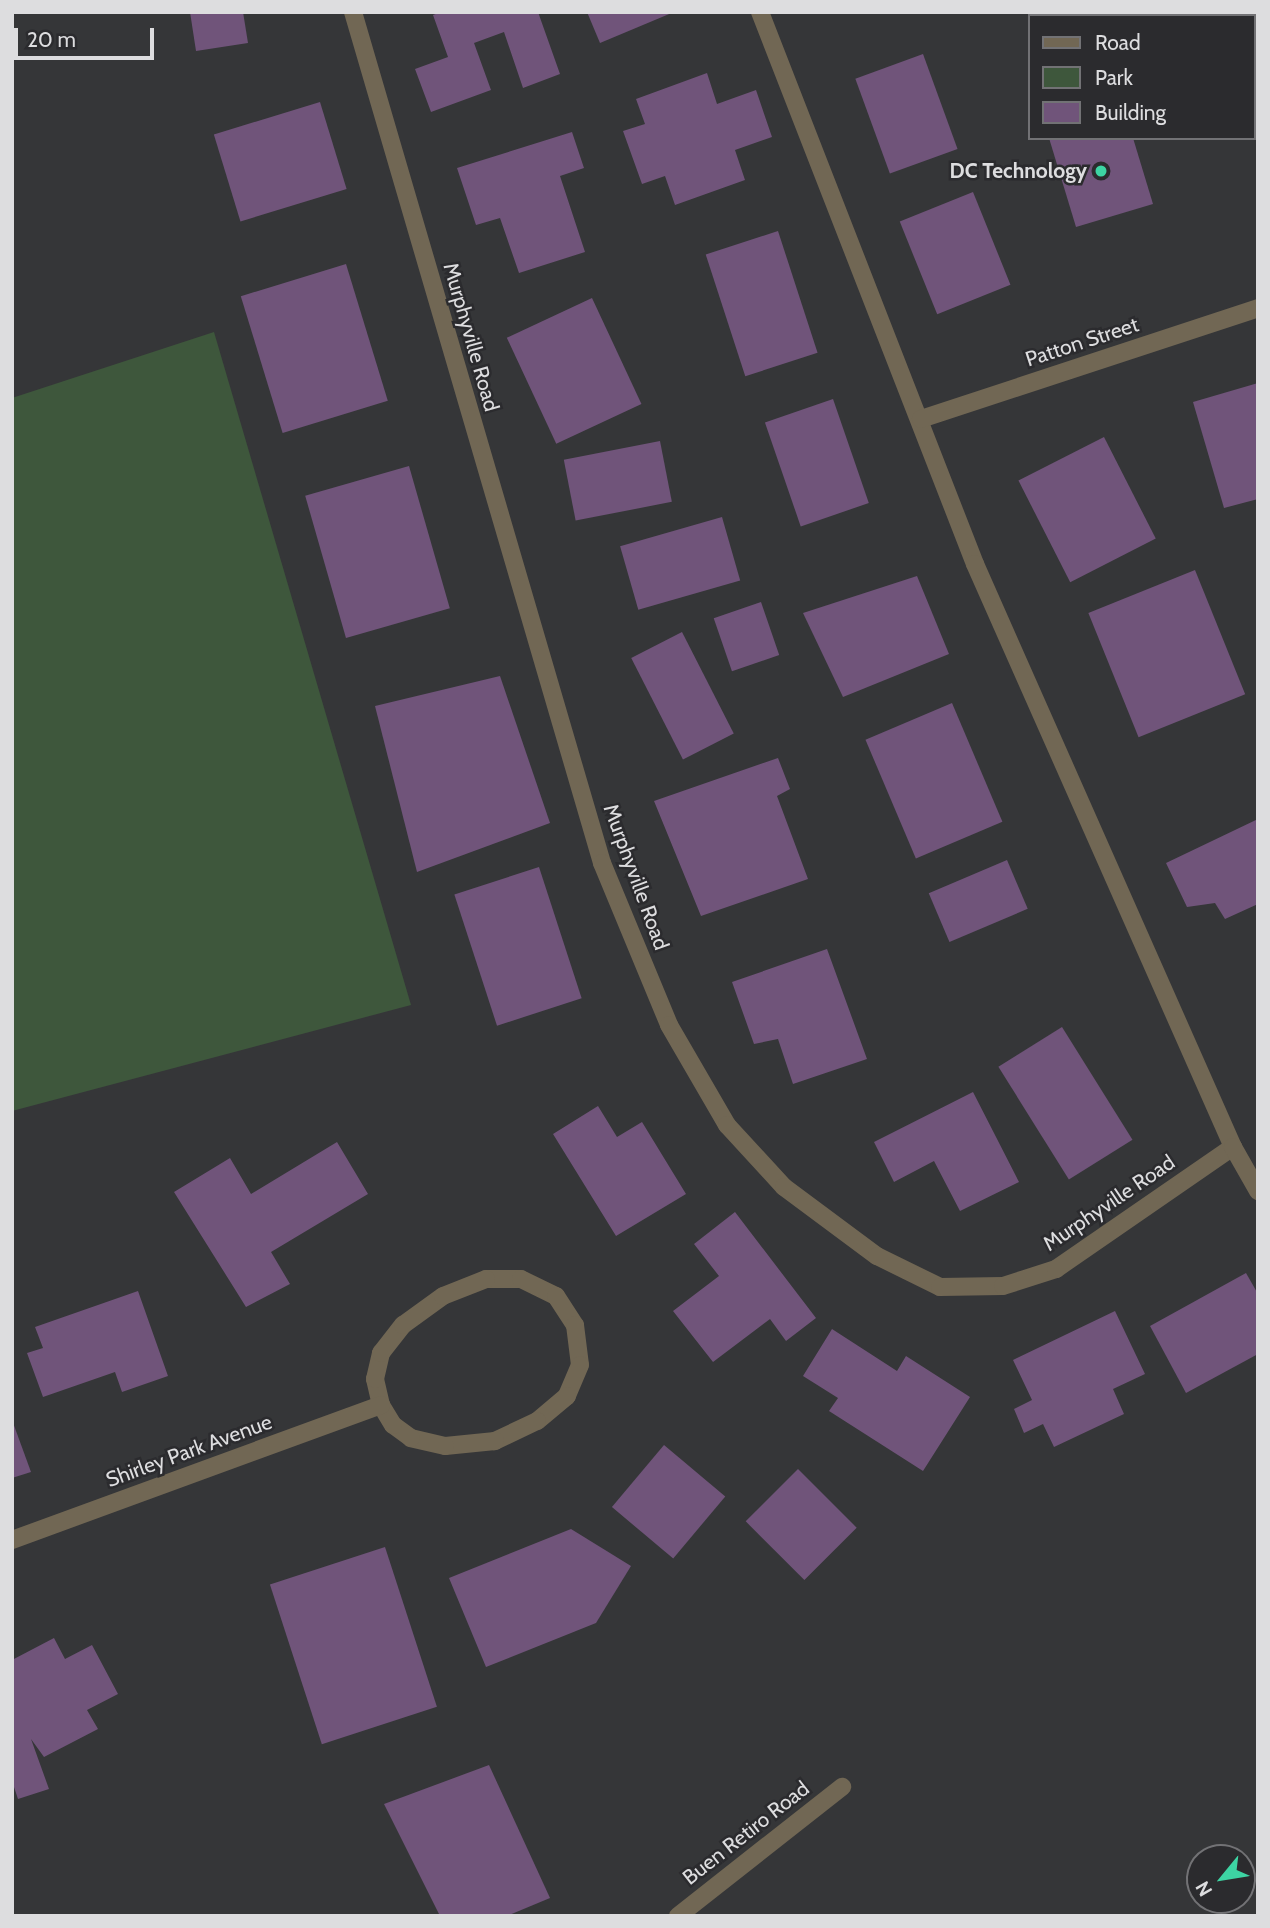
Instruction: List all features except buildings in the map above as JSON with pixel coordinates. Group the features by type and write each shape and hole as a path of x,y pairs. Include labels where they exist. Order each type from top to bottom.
{"street":[{"name":"Murphyville Road","path":"353,12 602,863 669,1025 727,1125 784,1187 877,1256 940,1287 1003,1286 1056,1269 1233,1147"},
{"path":"760,12 921,419 975,564 1233,1147 1258,1191"},
{"name":"Patton Street","path":"921,419 1258,308"},
{"path":"486,1279 522,1279 556,1296 575,1325 580,1364 567,1396 537,1421 495,1441 445,1446 411,1438 393,1425 381,1405 375,1379 381,1353 403,1325 443,1296 486,1279"},
{"name":"Shirley Park Avenue","path":"12,1540 381,1405"},
{"name":"Buen Retiro Road","path":"678,1916 842,1787"}],"green space":[{"path":"214,332 411,1005 12,1111 12,398"}],"place":[{"name":"DC Technology","path":"1101,171"}]}
